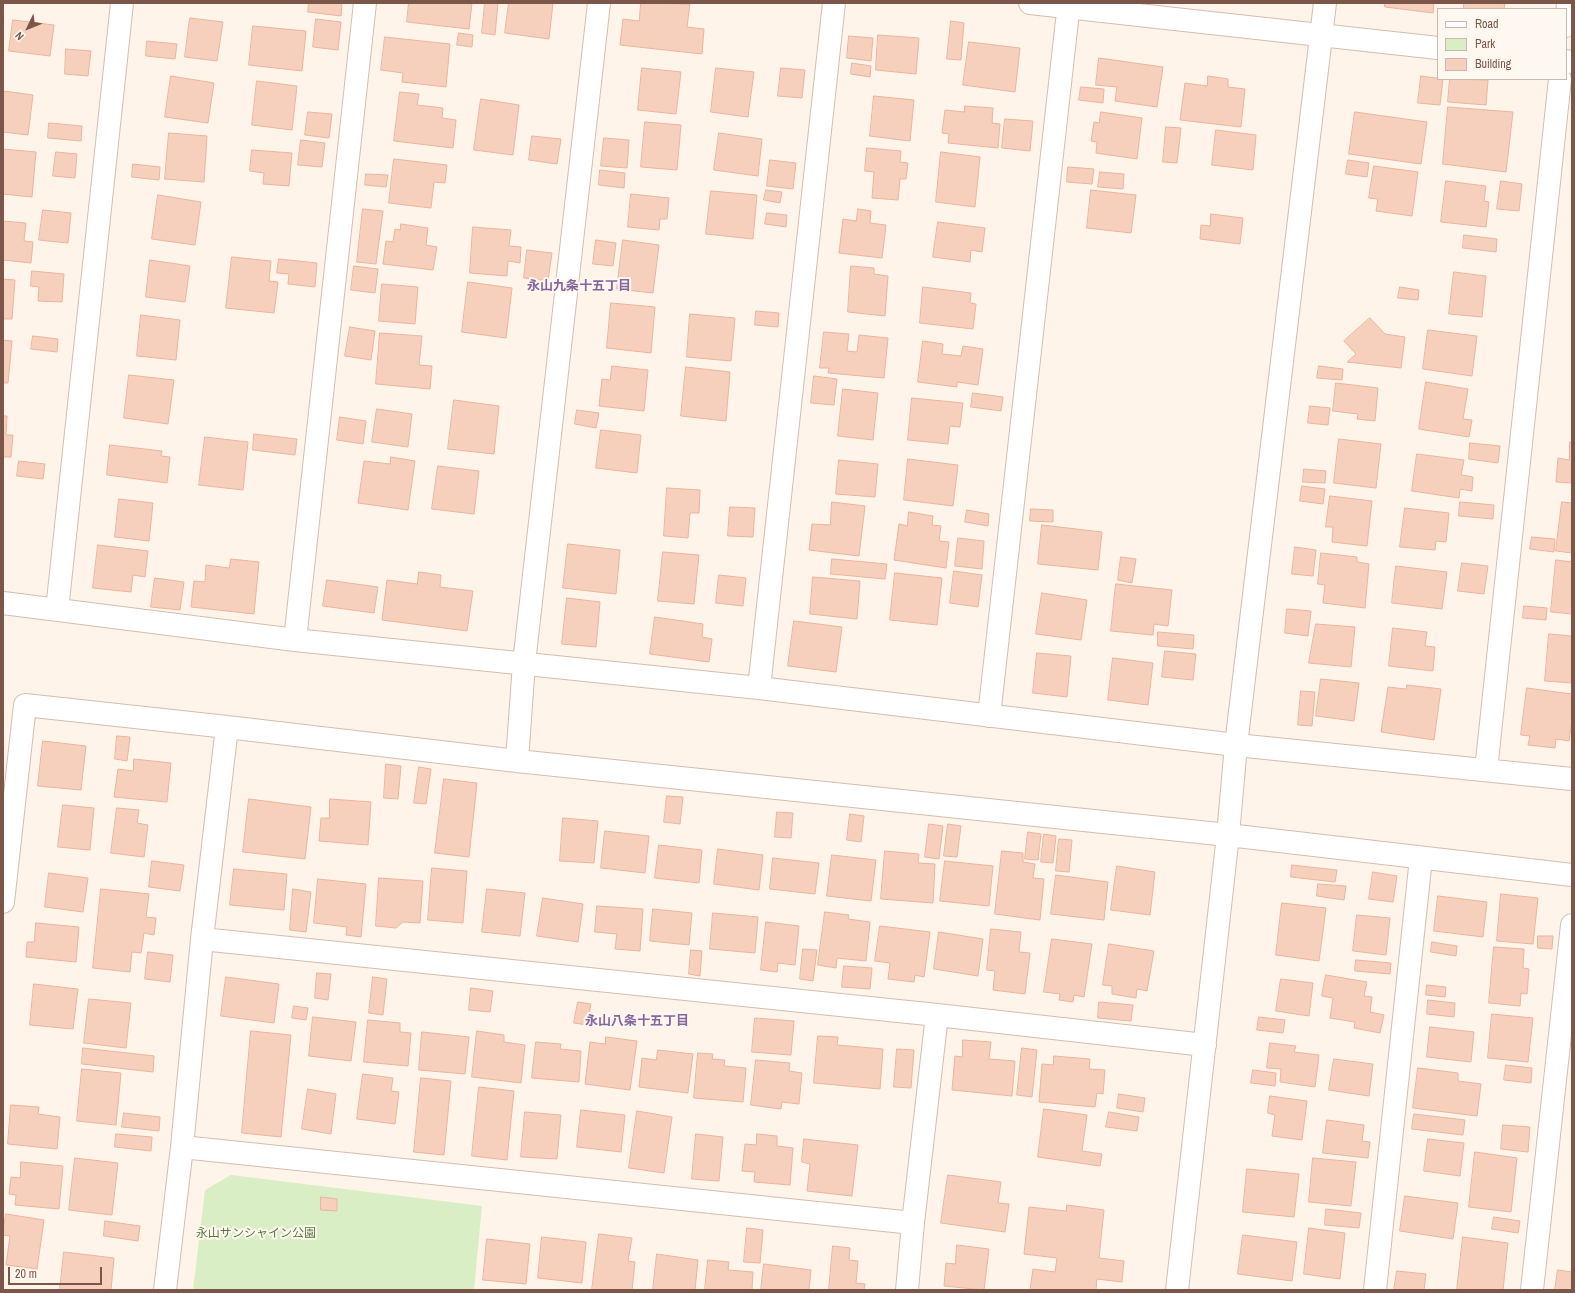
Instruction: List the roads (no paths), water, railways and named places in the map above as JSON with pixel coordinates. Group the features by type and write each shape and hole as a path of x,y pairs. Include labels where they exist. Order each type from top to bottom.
{"street":[{"path":"57,610 122,3"},
{"path":"295,640 365,3"},
{"path":"517,761 524,663 599,3"},
{"path":"759,688 834,3"},
{"path":"1030,3 1069,5 1437,48"},
{"path":"1177,1290 1228,835 1236,745 1325,3"},
{"path":"1567,14 1568,3"},
{"path":"989,716 1069,5"},
{"path":"1486,770 1560,80"},
{"path":"3,603 295,640 759,688 1236,745 1572,779"},
{"path":"3,902 25,705 517,761 1228,835 1572,875"},
{"path":"165,1290 182,1147 202,940 227,727"},
{"path":"1375,1290 1421,858"},
{"path":"1532,1290 1572,925"},
{"path":"202,940 937,1016 1205,1046"},
{"path":"907,1290 913,1223 937,1016"},
{"path":"182,1147 913,1223"}],"district":[{"name":"永山九条十五丁目","path":"579,287"},
{"name":"永山八条十五丁目","path":"637,1022"}],"park label":[{"name":"永山サンシャイン公園","path":"256,1234"}]}
